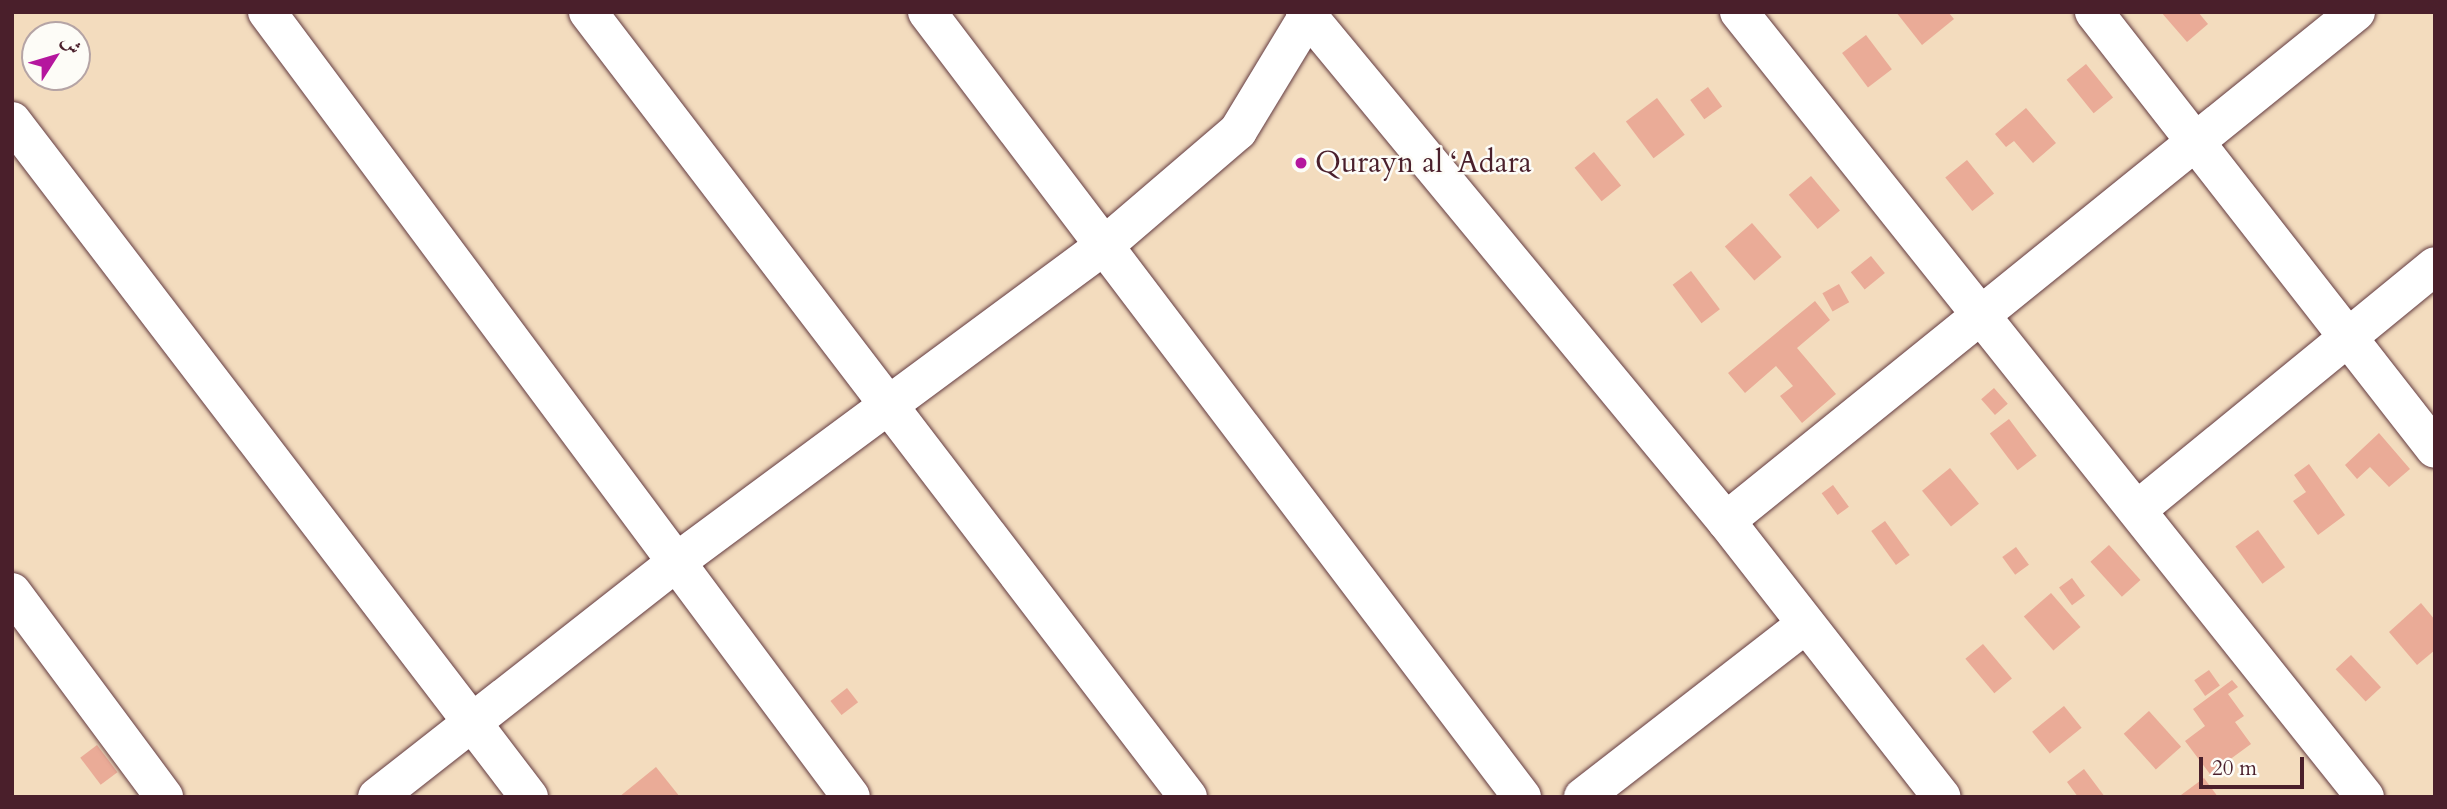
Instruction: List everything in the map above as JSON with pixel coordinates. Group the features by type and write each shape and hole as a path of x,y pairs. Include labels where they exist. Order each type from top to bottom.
{"street":[{"path":"267,12 552,401 679,560 851,797"},
{"path":"588,12 1188,797"},
{"path":"927,12 1522,797"},
{"path":"1739,12 2365,797"},
{"path":"2094,12 2347,340 2435,449"},
{"path":"1726,521 2197,144 2356,12"},
{"path":"377,797 679,560 890,408 1105,245 1238,131 1308,13 1726,521 1942,797"},
{"path":"12,121 529,797"},
{"path":"2137,510 2435,266"},
{"path":"12,592 164,797"},
{"path":"1583,797 1806,624"}],"building":[{"path":"1896,12 1948,12 1954,19 1922,45"},
{"path":"2161,12 2198,12 2208,24 2187,42"},
{"path":"1866,35 1892,69 1868,87 1842,53"},
{"path":"2086,64 2113,97 2094,113 2067,80"},
{"path":"1708,87 1722,106 1704,119 1690,100"},
{"path":"1657,98 1685,135 1654,158 1626,121"},
{"path":"2026,108 2056,143 2033,163 2014,141 2006,147 1995,134"},
{"path":"1594,152 1621,185 1602,201 1575,168"},
{"path":"1967,160 1994,193 1972,211 1945,178"},
{"path":"1811,176 1840,210 1818,229 1789,195"},
{"path":"1752,223 1782,257 1754,281 1725,247"},
{"path":"1871,256 1885,273 1865,289 1851,272"},
{"path":"1691,271 1720,309 1702,323 1673,285"},
{"path":"1839,284 1849,302 1833,312 1822,293"},
{"path":"1815,301 1830,320 1797,348 1836,394 1802,423 1780,396 1793,386 1776,366 1745,393 1728,373"},
{"path":"1994,388 2008,404 1995,415 1981,399"},
{"path":"2009,419 2037,456 2018,470 1990,433"},
{"path":"2379,433 2410,469 2389,487 2370,467 2357,479 2345,465"},
{"path":"2309,464 2345,515 2318,535 2293,501 2306,492 2294,475"},
{"path":"1950,468 1979,504 1951,526 1922,491"},
{"path":"1833,485 1849,507 1838,515 1822,493"},
{"path":"1885,521 1910,555 1896,565 1871,531"},
{"path":"2258,530 2285,567 2262,584 2235,546"},
{"path":"2109,545 2140,580 2122,597 2090,562"},
{"path":"2016,547 2029,565 2015,575 2002,557"},
{"path":"2072,578 2085,596 2072,605 2059,587"},
{"path":"2051,593 2081,627 2053,651 2024,617"},
{"path":"2421,603 2435,620 2435,650 2417,665 2389,632"},
{"path":"1983,644 2012,678 1994,693 1965,659"},
{"path":"2351,655 2381,687 2366,702 2336,669"},
{"path":"2209,670 2220,686 2205,696 2194,680"},
{"path":"2232,680 2238,687 2228,694 2244,716 2235,722 2251,744 2210,774 2185,741 2205,726 2193,709"},
{"path":"847,688 858,702 842,715 830,701"},
{"path":"2064,706 2082,728 2050,754 2032,732"},
{"path":"2149,711 2181,747 2156,769 2124,734"},
{"path":"97,745 117,772 101,785 80,758"},
{"path":"656,767 680,797 619,797"},
{"path":"2084,769 2105,797 2078,797 2067,782"},
{"path":"2204,778 2218,797 2182,797 2181,795"}],"place":[{"name":"Qurayn al ‘Adara","path":"1301,163"}]}
